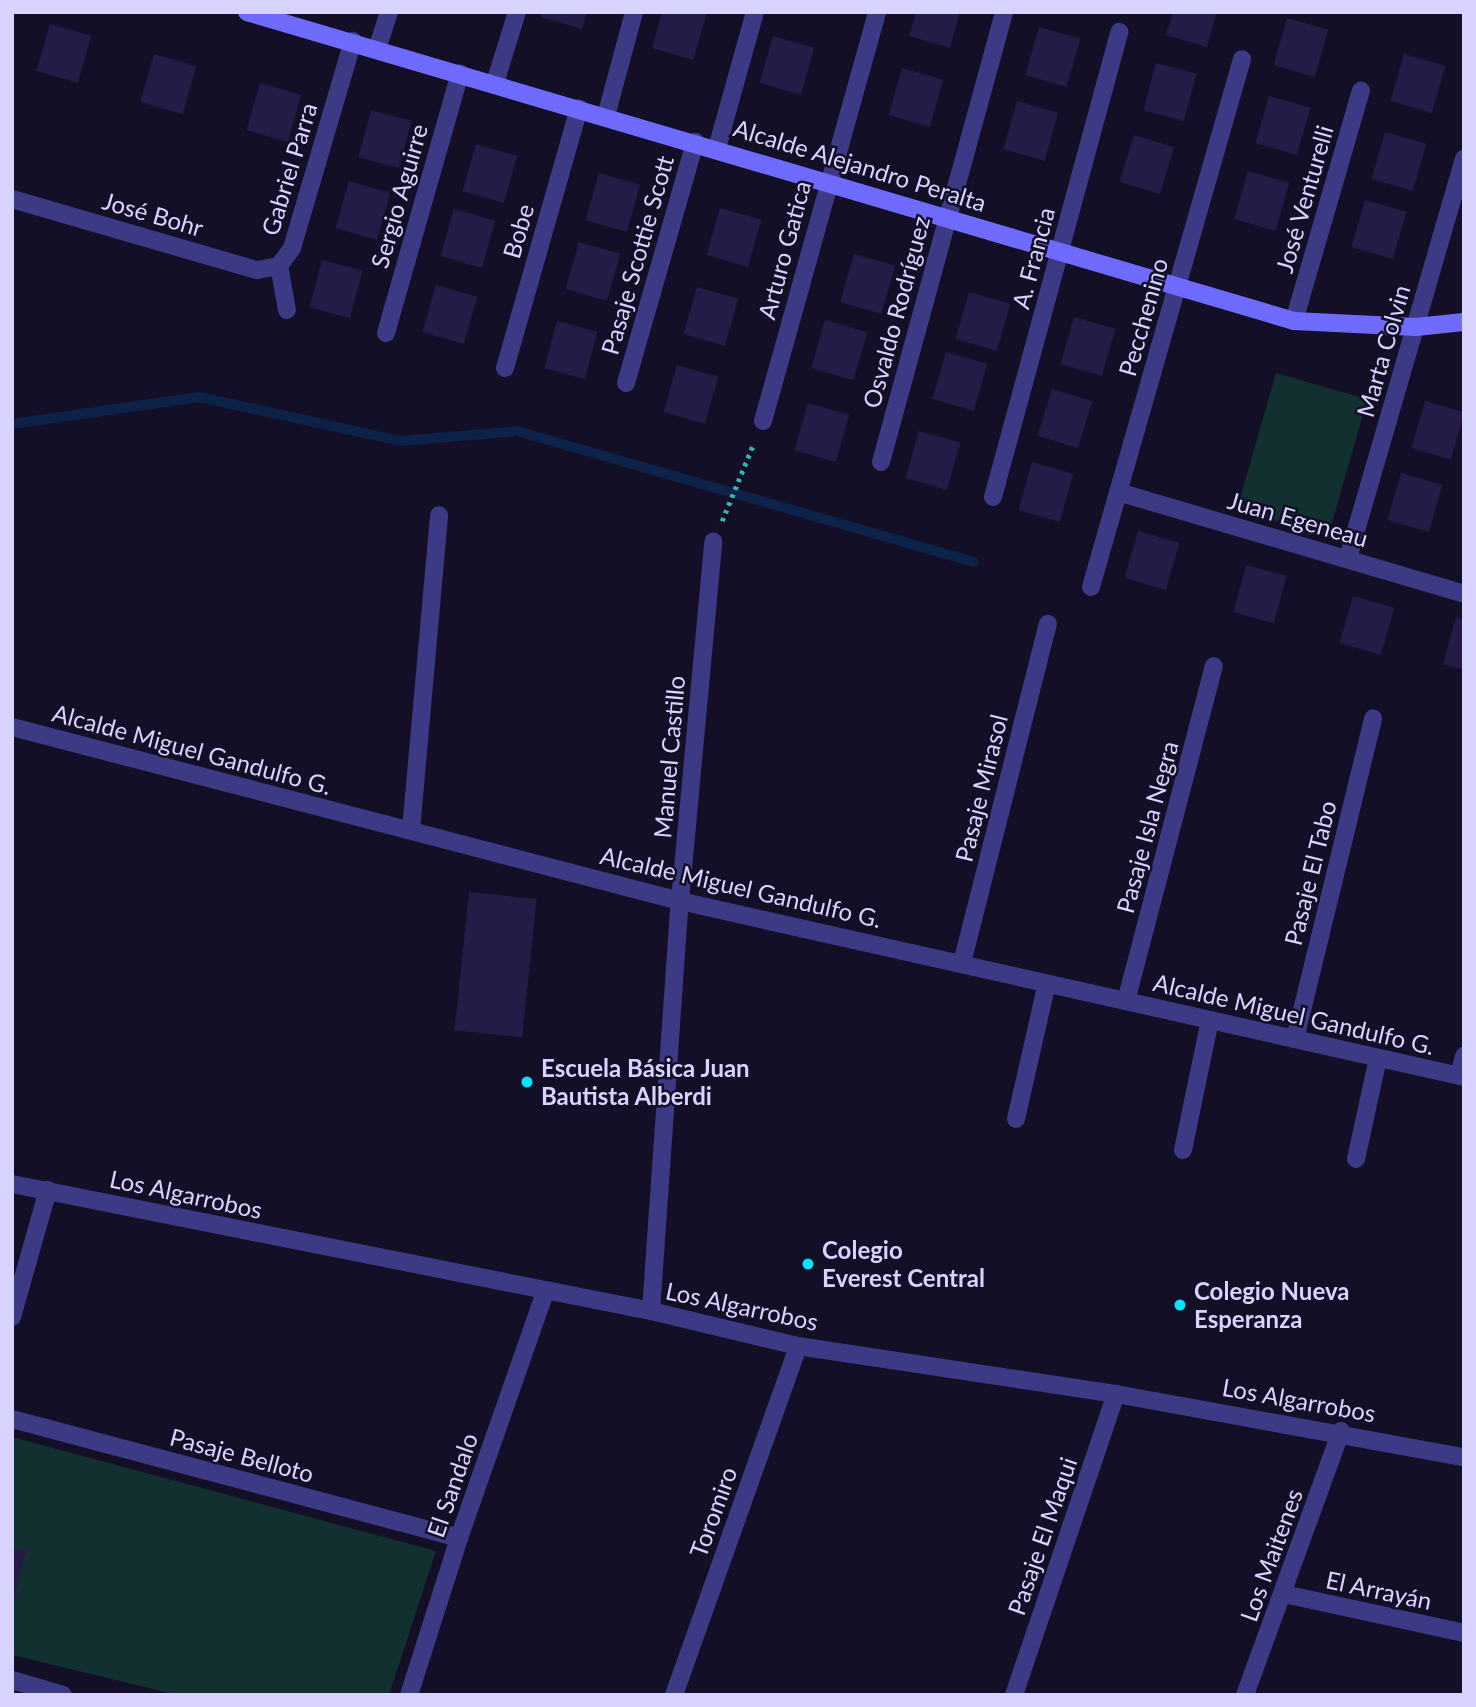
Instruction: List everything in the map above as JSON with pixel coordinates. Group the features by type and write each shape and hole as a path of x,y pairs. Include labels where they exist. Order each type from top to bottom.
{"street":[{"path":"377,48 389,12"},
{"path":"495,83 516,12"},
{"path":"606,116 634,12"},
{"path":"717,148 755,12"},
{"name":"Arturo Gatica","path":"763,421 877,12"},
{"name":"Osvaldo Rodríguez","path":"881,462 1003,12"},
{"name":"Alcalde Alejandro Peralta","path":"256,14 717,148 1294,321 1416,327 1464,322"},
{"name":"A. Francia","path":"993,497 1119,32"},
{"name":"Gabriel Parra","path":"286,310 279,267 292,248 353,41"},
{"name":"Pecchenino","path":"1091,587 1242,59"},
{"name":"Sergio Aguirre","path":"386,333 460,73"},
{"name":"José Venturelli","path":"1294,321 1361,91"},
{"name":"Bobe","path":"505,368 579,108"},
{"name":"Pasaje Scottie Scott","path":"626,383 695,142"},
{"name":"Marta Colvin","path":"1348,558 1464,158"},
{"name":"José Bohr","path":"12,199 257,270 279,267"},
{"name":"Juan Egeneau","path":"1118,492 1462,588"},
{"path":"411,830 439,515"},
{"name":"Manuel Castillo","path":"650,1311 680,901 713,542"},
{"name":"Pasaje Mirasol","path":"962,963 1048,624"},
{"name":"Pasaje Isla Negra","path":"1126,1001 1214,666"},
{"name":"Pasaje El Tabo","path":"1296,1039 1373,718"},
{"name":"Alcalde Miguel Gandulfo G.","path":"12,727 680,901 1461,1077"},
{"path":"1016,1119 1047,983"},
{"path":"1183,1150 1210,1020"},
{"path":"1461,1077 1464,1056"},
{"path":"1356,1159 1378,1058"},
{"name":"Los Algarrobos","path":"12,1184 545,1293 650,1311 798,1346 1116,1394 1342,1432 1464,1457"},
{"path":"12,1317 48,1190"},
{"name":"El Sandalo","path":"410,1695 459,1538 545,1293"},
{"name":"Toromiro","path":"674,1695 798,1346"},
{"name":"Pasaje El Maqui","path":"1014,1695 1116,1394"},
{"name":"Pasaje Belloto","path":"12,1419 459,1538"},
{"name":"Los Maitenes","path":"1245,1695 1342,1432"},
{"name":"El Arrayán","path":"1284,1594 1464,1633"},
{"path":"12,1680 63,1695"}],"path":[{"path":"713,542 763,421"}],"green space":[{"path":"1276,373 1367,399 1328,536 1237,509"},
{"path":"12,1437 436,1551 389,1695 178,1695 12,1655"}],"building":[{"path":"542,12 587,12 582,29 541,17"},
{"path":"662,12 707,13 693,60 652,48"},
{"path":"916,12 960,12 950,48 909,36"},
{"path":"1173,12 1217,12 1207,47 1166,35"},
{"path":"1287,18 1328,30 1315,77 1273,65"},
{"path":"50,24 91,36 78,83 36,71"},
{"path":"1039,27 1080,39 1067,87 1025,75"},
{"path":"773,36 814,48 801,95 759,83"},
{"path":"154,54 196,66 183,114 140,102"},
{"path":"1404,54 1445,66 1432,113 1390,101"},
{"path":"1156,63 1197,74 1184,121 1143,110"},
{"path":"902,68 943,80 930,127 888,115"},
{"path":"260,83 301,95 288,142 246,130"},
{"path":"1269,96 1310,108 1297,155 1255,143"},
{"path":"1017,101 1058,113 1045,161 1003,149"},
{"path":"371,110 412,121 399,168 358,157"},
{"path":"1385,132 1426,144 1413,191 1371,179"},
{"path":"1134,135 1174,147 1160,194 1120,182"},
{"path":"476,144 517,156 504,203 462,191"},
{"path":"1248,171 1289,183 1276,231 1234,219"},
{"path":"599,173 640,185 627,232 585,220"},
{"path":"349,181 390,193 377,240 335,228"},
{"path":"1365,200 1406,212 1393,259 1351,247"},
{"path":"720,208 761,220 748,267 706,255"},
{"path":"454,209 495,221 482,268 440,256"},
{"path":"579,242 620,254 607,301 565,289"},
{"path":"854,254 895,266 882,314 840,302"},
{"path":"322,260 363,271 350,318 309,307"},
{"path":"436,285 477,297 464,344 422,332"},
{"path":"697,287 738,299 725,346 683,334"},
{"path":"969,292 1010,304 997,351 955,339"},
{"path":"1074,317 1115,329 1102,376 1060,364"},
{"path":"825,320 867,332 854,380 811,368"},
{"path":"557,321 598,332 585,379 544,368"},
{"path":"946,352 987,364 974,411 932,399"},
{"path":"677,365 718,377 705,424 663,412"},
{"path":"1052,389 1092,401 1078,448 1038,436"},
{"path":"1425,401 1464,412 1451,459 1411,448"},
{"path":"808,403 849,415 836,462 794,450"},
{"path":"919,431 960,443 947,490 905,478"},
{"path":"1032,462 1073,474 1060,522 1018,510"},
{"path":"1401,473 1442,485 1429,532 1387,520"},
{"path":"1138,531 1179,543 1166,590 1124,578"},
{"path":"1246,565 1287,576 1274,623 1233,612"},
{"path":"1353,596 1394,608 1381,655 1339,643"},
{"path":"1456,617 1464,619 1464,670 1443,664"},
{"path":"469,892 537,899 522,1037 454,1030"},
{"path":"12,1547 26,1551 13,1602 12,1602"}],"waterway":[{"path":"12,424 199,397 401,441 517,431 974,562"}],"place":[{"name":"Escuela Básica Juan Bautista Alberdi","path":"527,1082"},
{"name":"Colegio Everest Central","path":"808,1264"},
{"name":"Colegio Nueva Esperanza","path":"1180,1305"}]}
